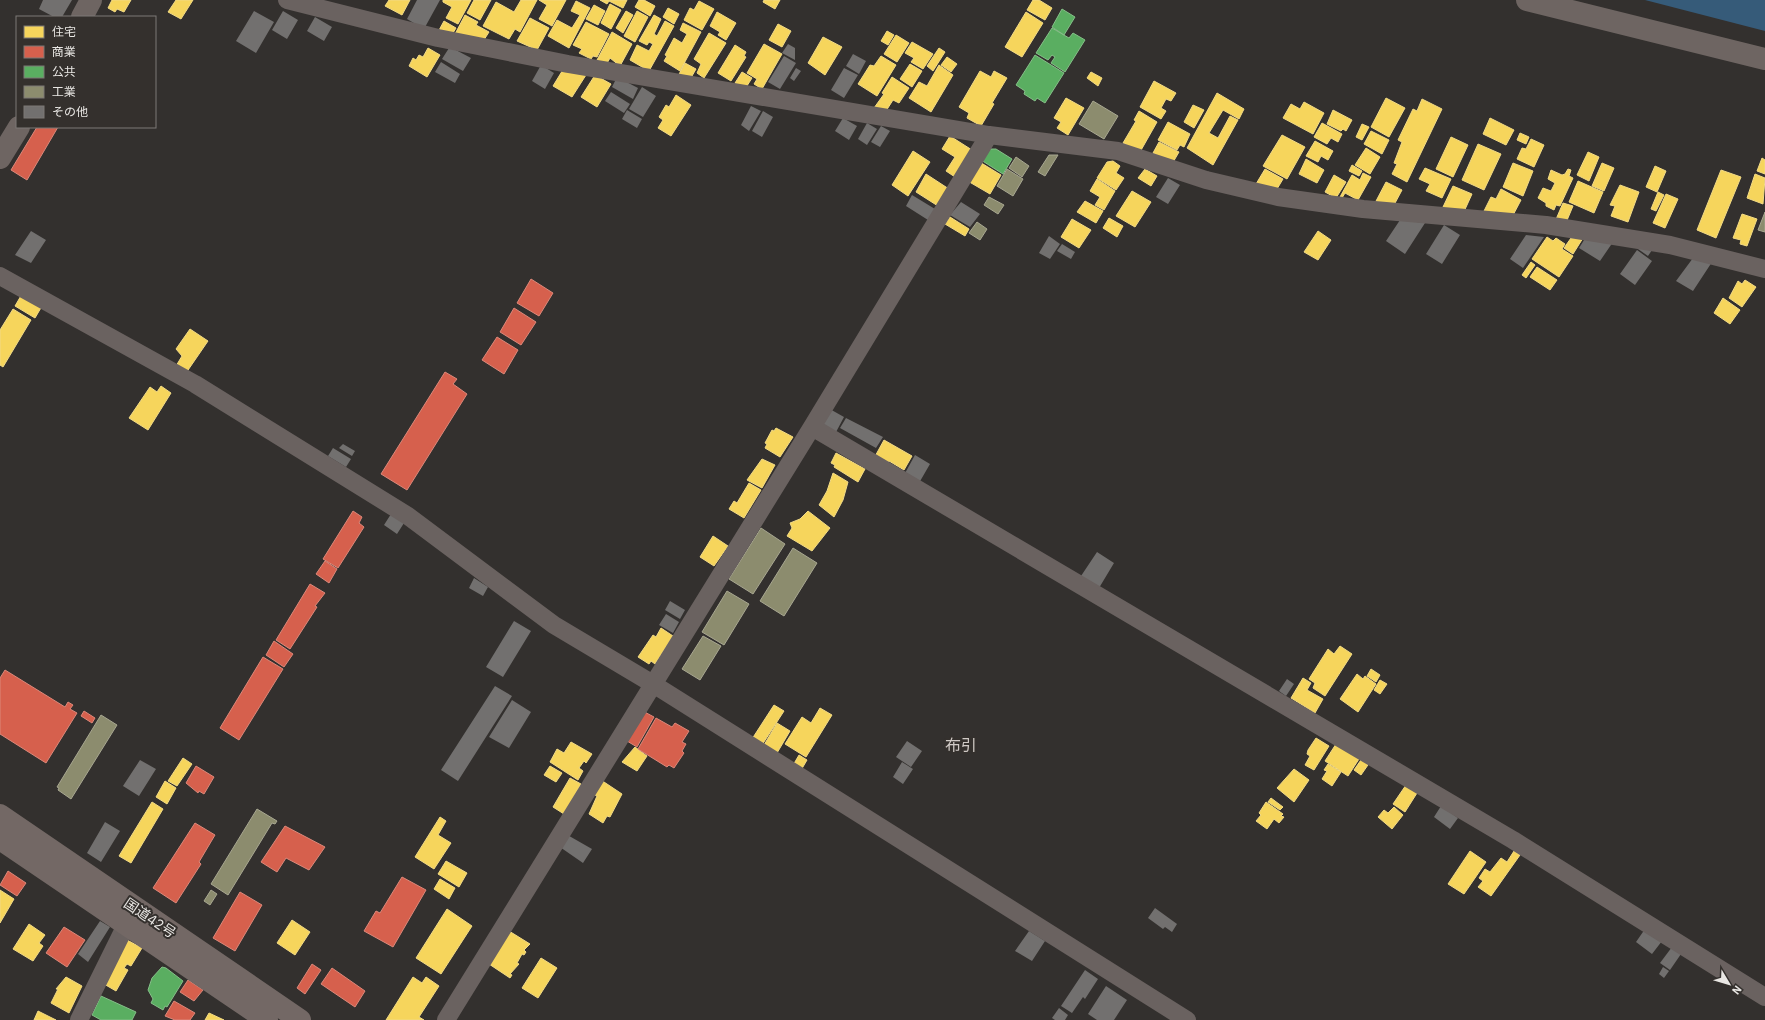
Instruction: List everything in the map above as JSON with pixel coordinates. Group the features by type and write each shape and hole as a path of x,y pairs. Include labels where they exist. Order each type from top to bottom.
{"highway":[{"name":"国道42号","path":"0,815 132,918 267,1020"},
{"name":"国道42号","path":"0,839 300,1020"}],"street":[{"path":"83,16 91,0"},
{"path":"287,0 438,38 568,64 989,135 1118,151 1206,180 1278,197 1363,209 1546,225 1670,245 1765,269"},
{"path":"1527,0 1765,59"},
{"path":"0,158 18,128"},
{"path":"446,1020 812,427 989,135"},
{"path":"0,276 195,384 408,516 554,625 653,684 1187,1020"},
{"path":"812,427 1514,840 1765,997"},
{"path":"79,1020 132,918"}],"water":[{"path":"1645,0 1765,0 1765,31"}],"building: 住宅":[{"path":"112,0 131,0 124,12 117,9 115,12 108,8"},
{"path":"176,0 193,0 181,19 168,12"},
{"path":"389,0 410,0 402,15 385,6"},
{"path":"443,0 471,0 458,24 446,18 452,7 443,2"},
{"path":"474,0 491,0 480,20 467,13"},
{"path":"521,0 537,0 520,32 515,29 509,39 483,26 496,2 514,12"},
{"path":"539,0 566,0 552,26 539,19 547,5"},
{"path":"600,0 627,0 623,8 609,1 607,4"},
{"path":"639,0 644,0 655,6 650,16 635,7"},
{"path":"764,0 780,0 775,9 763,2"},
{"path":"1033,0 1039,0 1052,8 1045,20 1027,10"},
{"path":"576,1 590,8 569,48 548,36 557,20 572,28 580,15 571,11"},
{"path":"699,1 714,9 702,30 684,20 690,8 694,10"},
{"path":"610,4 621,10 611,29 601,23"},
{"path":"594,5 605,11 598,25 586,19"},
{"path":"668,8 679,14 674,24 663,17"},
{"path":"626,11 633,15 623,33 616,28"},
{"path":"637,11 648,17 635,42 624,36"},
{"path":"717,12 736,23 726,40 718,35 720,32 710,26"},
{"path":"1026,12 1043,23 1022,57 1005,47"},
{"path":"465,15 478,22 476,25 489,32 482,43 454,36"},
{"path":"654,15 661,19 654,34 657,36 665,21 674,26 649,71 630,60 637,45 649,51 653,44 649,42 647,45 639,41"},
{"path":"530,18 549,28 537,50 517,41"},
{"path":"444,21 456,28 450,38 438,32"},
{"path":"586,22 609,34 597,57 593,56 591,59 579,53 582,49 573,45"},
{"path":"683,23 701,32 680,71 664,61 667,56 665,55 674,38 682,43 687,34 680,30"},
{"path":"778,24 791,31 782,47 769,40"},
{"path":"887,31 894,35 888,45 881,41"},
{"path":"612,32 632,44 620,66 610,58 606,65 597,60"},
{"path":"709,33 726,43 704,78 697,73 701,64 694,59"},
{"path":"896,35 909,43 897,62 884,54"},
{"path":"823,37 842,47 825,75 808,63"},
{"path":"912,42 933,54 923,69 911,62 914,58 905,53"},
{"path":"764,44 782,54 762,89 754,84 757,79 747,73"},
{"path":"735,45 746,52 744,56 746,57 731,81 718,73"},
{"path":"428,48 440,55 427,77 409,66 413,58 416,60 419,55 423,57"},
{"path":"939,48 945,52 933,71 927,66"},
{"path":"881,56 896,65 877,96 858,84 870,65 874,66"},
{"path":"947,57 957,64 951,72 941,65"},
{"path":"685,63 696,69 688,83 677,78"},
{"path":"910,64 922,71 912,87 900,79"},
{"path":"939,65 953,75 931,112 909,98 919,82 927,86"},
{"path":"564,68 586,75 572,97 553,86"},
{"path":"980,71 991,77 994,71 1007,78 992,103 994,104 981,126 967,118 969,113 959,107"},
{"path":"742,72 752,78 745,89 735,83"},
{"path":"1091,72 1102,78 1098,86 1087,78"},
{"path":"595,75 611,84 597,107 581,97"},
{"path":"892,77 909,88 899,103 893,100 886,111 874,108 884,94 882,93"},
{"path":"1154,81 1176,93 1171,101 1166,99 1161,108 1166,111 1161,119 1140,107"},
{"path":"1217,93 1244,109 1239,119 1223,110 1209,133 1218,138 1230,116 1238,120 1213,165 1187,148"},
{"path":"676,95 691,105 671,136 658,128 663,120 659,117 666,105 669,107"},
{"path":"1066,98 1084,108 1068,135 1057,128 1061,122 1054,118"},
{"path":"1386,98 1405,108 1389,137 1371,127"},
{"path":"1422,99 1442,109 1407,182 1392,174 1397,164 1394,163 1402,142 1398,140 1413,109 1417,111"},
{"path":"1304,102 1324,113 1313,134 1283,118 1291,104 1300,109"},
{"path":"1193,105 1204,110 1194,128 1184,122"},
{"path":"1333,110 1352,120 1346,131 1343,129 1341,131 1327,124"},
{"path":"1139,111 1157,122 1140,152 1123,143 1136,121 1134,120"},
{"path":"1490,118 1514,130 1506,145 1483,134"},
{"path":"1168,122 1190,134 1184,147 1180,145 1177,150 1158,140"},
{"path":"1322,123 1342,134 1338,142 1331,138 1327,144 1314,137"},
{"path":"1362,124 1369,127 1362,140 1356,137"},
{"path":"1371,131 1389,140 1382,154 1364,144"},
{"path":"1520,133 1529,137 1526,144 1517,140"},
{"path":"1282,135 1305,147 1287,179 1263,166"},
{"path":"950,136 972,150 955,177 946,171 955,157 942,149"},
{"path":"1451,137 1468,145 1453,177 1436,169"},
{"path":"1531,139 1544,145 1534,167 1517,159 1522,148 1526,149"},
{"path":"1315,141 1333,151 1328,160 1321,156 1318,162 1306,156"},
{"path":"1159,142 1179,152 1172,164 1153,153"},
{"path":"1478,144 1501,154 1484,190 1462,180"},
{"path":"1366,148 1380,157 1370,174 1355,165"},
{"path":"913,151 930,162 908,196 892,185"},
{"path":"1588,152 1599,157 1589,181 1577,175"},
{"path":"1762,158 1765,160 1765,174 1757,171"},
{"path":"1306,159 1324,170 1317,183 1299,174"},
{"path":"978,161 1001,175 990,194 966,180"},
{"path":"1113,161 1120,166 1116,173 1124,178 1116,190 1097,178 1107,162"},
{"path":"1513,163 1533,171 1523,196 1503,187"},
{"path":"1602,163 1614,168 1604,191 1592,186"},
{"path":"1352,165 1362,171 1359,176 1349,171"},
{"path":"1655,166 1666,171 1657,192 1646,187"},
{"path":"1425,168 1451,179 1442,198 1426,191 1430,184 1419,179"},
{"path":"1145,169 1157,176 1151,186 1138,178"},
{"path":"1265,169 1283,179 1277,189 1270,186 1256,184"},
{"path":"1568,169 1571,170 1569,176 1573,178 1560,206 1556,205 1554,210 1546,206 1546,203 1538,198 1543,188 1551,191 1555,183 1548,179 1551,170 1562,175 1565,174"},
{"path":"1721,170 1741,177 1716,238 1697,230"},
{"path":"1363,173 1371,177 1358,200 1345,193 1342,198 1340,197 1352,175 1360,180"},
{"path":"926,174 949,189 938,206 916,192"},
{"path":"1755,174 1765,178 1763,204 1747,198"},
{"path":"1334,175 1346,182 1336,198 1325,192"},
{"path":"1097,179 1115,191 1104,210 1095,205 1100,197 1090,191"},
{"path":"1578,181 1603,192 1594,213 1569,202"},
{"path":"1386,182 1402,190 1394,205 1375,203"},
{"path":"1620,185 1639,192 1628,222 1611,216 1615,206 1610,205"},
{"path":"1453,186 1472,194 1462,216 1443,207"},
{"path":"1501,189 1521,200 1511,219 1484,211 1491,197 1496,199"},
{"path":"1132,191 1151,202 1135,227 1116,216"},
{"path":"1658,192 1664,195 1656,211 1651,209"},
{"path":"1666,194 1678,199 1665,228 1653,223"},
{"path":"1085,201 1103,211 1096,223 1077,212"},
{"path":"1563,203 1573,206 1565,225 1554,224"},
{"path":"1742,214 1757,219 1747,246 1740,244 1741,240 1733,238"},
{"path":"950,217 969,229 965,236 945,224"},
{"path":"1109,218 1123,226 1117,237 1103,228"},
{"path":"1072,219 1091,230 1079,248 1061,237"},
{"path":"1318,231 1331,240 1318,260 1304,252"},
{"path":"1547,237 1553,241 1556,238 1565,244 1562,249 1573,256 1559,277 1532,259"},
{"path":"1571,238 1583,238 1573,254 1564,248"},
{"path":"1531,262 1535,265 1526,278 1522,275"},
{"path":"1537,267 1557,280 1550,290 1530,277"},
{"path":"1745,280 1756,287 1742,307 1729,298 1738,281 1742,284"},
{"path":"22,294 42,306 35,318 15,306"},
{"path":"1723,298 1740,310 1730,324 1714,313"},
{"path":"13,309 31,320 3,367 0,365 0,330"},
{"path":"190,329 208,341 186,373 176,366 182,356 176,349"},
{"path":"161,386 171,393 148,430 129,418 150,387 157,392"},
{"path":"776,428 793,437 780,457 765,448 767,444 765,443 772,430 774,431"},
{"path":"884,440 912,456 904,470 889,461 886,467 873,460"},
{"path":"836,453 865,469 858,482 834,467 835,465 831,463"},
{"path":"762,459 775,465 762,488 747,480"},
{"path":"833,473 848,482 843,500 834,517 819,505 827,491"},
{"path":"749,483 761,490 744,518 729,509 734,501 737,503"},
{"path":"808,511 830,528 812,551 787,536 792,528 790,523 800,519"},
{"path":"713,536 728,546 714,566 700,557"},
{"path":"661,628 673,636 655,664 651,661 649,664 638,657 653,635 656,637"},
{"path":"1340,646 1352,654 1325,696 1313,688 1315,683 1309,679 1328,649 1334,654"},
{"path":"1371,669 1380,675 1376,682 1367,676"},
{"path":"1357,674 1363,679 1365,676 1376,684 1358,712 1340,699"},
{"path":"1303,678 1311,683 1307,690 1323,699 1315,713 1291,698"},
{"path":"1380,680 1387,684 1380,694 1374,690"},
{"path":"774,705 784,711 762,745 752,739"},
{"path":"820,708 832,715 806,757 785,744 802,717 811,723"},
{"path":"777,723 790,731 777,753 764,745"},
{"path":"1316,738 1329,746 1314,770 1305,765 1310,756 1307,754 1308,750"},
{"path":"571,742 592,754 586,763 584,761 579,768 583,771 578,780 550,762 557,749 564,753"},
{"path":"1336,744 1359,759 1348,776 1325,761"},
{"path":"635,747 647,756 637,771 622,762"},
{"path":"799,755 807,760 800,772 792,767"},
{"path":"1363,757 1370,762 1361,775 1354,770"},
{"path":"183,758 192,764 177,786 168,781"},
{"path":"1328,764 1341,772 1332,786 1322,779 1327,771 1324,770"},
{"path":"550,766 562,773 556,782 544,775"},
{"path":"1294,769 1309,780 1294,802 1277,788"},
{"path":"570,778 581,784 564,814 553,807"},
{"path":"601,780 622,794 610,817 607,816 603,823 589,814 597,796 593,794"},
{"path":"165,781 176,788 167,804 156,797"},
{"path":"1406,785 1417,793 1405,812 1393,804"},
{"path":"1271,798 1283,807 1280,810 1268,802"},
{"path":"152,802 163,809 131,863 119,856"},
{"path":"1266,802 1283,814 1281,816 1284,817 1279,823 1274,819 1267,829 1256,821 1261,815 1259,813"},
{"path":"1394,807 1403,815 1392,829 1378,817 1384,810 1388,813"},
{"path":"440,817 446,821 438,835 451,843 434,869 415,857"},
{"path":"1470,851 1486,862 1464,894 1448,884"},
{"path":"1514,851 1520,855 1491,896 1478,887 1483,881 1479,878 1485,869 1490,872 1501,858 1507,862"},
{"path":"446,861 467,873 459,887 438,874"},
{"path":"440,879 455,888 449,899 434,889"},
{"path":"0,890 14,899 0,923"},
{"path":"447,909 472,926 441,974 416,958"},
{"path":"292,920 310,932 295,955 277,943"},
{"path":"29,924 45,935 39,943 43,946 33,961 13,949"},
{"path":"509,931 530,944 524,950 526,952 524,955 522,954 517,963 519,964 510,974 512,975 510,978 489,964"},
{"path":"127,940 142,948 131,966 127,964 124,968 128,970 116,991 104,984"},
{"path":"541,958 557,968 538,998 522,988"},
{"path":"66,977 82,986 69,1013 51,1003 58,989 56,989"},
{"path":"413,977 422,983 426,977 439,986 419,1017 424,1020 386,1020"},
{"path":"38,1011 56,1020 34,1020"},
{"path":"209,1013 224,1020 205,1020"}],"building: 商業":[{"path":"36,128 57,128 27,180 11,170"},
{"path":"531,279 553,293 539,316 517,303"},
{"path":"514,308 536,322 521,345 500,332"},
{"path":"497,337 518,350 504,374 482,360"},
{"path":"445,372 457,379 453,384 467,394 407,490 381,474"},
{"path":"353,511 362,517 359,523 364,527 338,568 323,559"},
{"path":"325,561 337,569 329,583 316,574"},
{"path":"310,584 325,593 315,606 317,607 290,649 276,640"},
{"path":"274,641 293,654 284,667 266,655"},
{"path":"263,657 283,669 239,740 220,728"},
{"path":"5,670 65,707 68,702 73,705 70,709 77,713 46,763 0,734 0,678"},
{"path":"639,709 654,717 637,747 622,738"},
{"path":"84,711 95,718 92,723 81,716"},
{"path":"656,718 672,727 675,723 689,731 682,742 686,744 682,751 684,753 674,768 669,765 667,767 638,749"},
{"path":"196,766 214,777 204,794 199,791 198,793 186,783"},
{"path":"195,823 215,835 199,862 201,864 176,903 153,888"},
{"path":"285,826 325,847 309,870 286,858 277,872 261,862"},
{"path":"8,871 26,883 17,896 0,885"},
{"path":"402,877 426,890 393,947 364,931 376,911 380,913"},
{"path":"240,892 262,905 235,951 213,938"},
{"path":"64,927 85,940 67,967 46,953"},
{"path":"312,964 321,970 305,994 297,988"},
{"path":"332,968 365,991 355,1007 321,984"},
{"path":"188,980 203,990 194,1001 180,992"},
{"path":"174,1001 195,1013 190,1020 175,1020 165,1016"}],"building: 公共":[{"path":"1062,9 1075,17 1064,35 1052,27"},
{"path":"1052,28 1069,38 1073,33 1085,40 1065,72 1051,63 1055,57 1052,55 1048,60 1036,53"},
{"path":"1035,55 1064,73 1045,103 1037,98 1035,101 1024,94 1025,91 1016,85"},
{"path":"988,149 996,149 1012,159 1003,174 981,160"},
{"path":"162,967 166,968 183,981 167,1007 165,1006 163,1010 151,1003 153,999 148,990 152,978"},
{"path":"101,996 136,1012 132,1020 101,1020 92,1015"}],"building: 工業":[{"path":"1093,101 1118,116 1104,139 1079,124"},
{"path":"1049,155 1058,155 1045,176 1038,172"},
{"path":"1016,157 1029,166 1022,177 1009,168"},
{"path":"1007,169 1023,179 1013,196 997,186"},
{"path":"989,197 1004,205 998,214 984,205"},
{"path":"1765,212 1765,232 1758,230"},
{"path":"977,222 987,229 980,240 969,233"},
{"path":"761,528 785,544 753,594 729,579"},
{"path":"793,548 817,563 784,616 760,601"},
{"path":"727,591 749,604 724,645 702,632"},
{"path":"703,636 721,646 700,680 682,669"},
{"path":"101,715 117,725 71,799 58,790 59,788 57,787"},
{"path":"257,809 277,821 275,824 272,823 228,895 211,884"},
{"path":"211,890 217,894 210,905 204,901"}],"building: その他":[{"path":"43,0 72,0 63,16 52,16 39,9"},
{"path":"417,0 440,0 424,29 407,19"},
{"path":"254,11 274,22 256,53 236,41"},
{"path":"283,11 298,20 287,39 272,30"},
{"path":"315,17 332,27 324,41 307,31"},
{"path":"788,44 795,48 795,60 782,53"},
{"path":"449,48 452,48 471,58 463,71 442,59"},
{"path":"853,54 866,61 859,74 846,66"},
{"path":"784,56 796,63 780,89 768,82"},
{"path":"441,62 460,74 455,83 435,72"},
{"path":"541,65 554,73 545,89 532,81"},
{"path":"796,68 801,71 794,81 790,78"},
{"path":"844,68 858,75 844,98 831,90"},
{"path":"617,77 638,88 633,99 612,87"},
{"path":"642,87 656,96 643,117 629,109"},
{"path":"611,92 630,104 624,113 605,101"},
{"path":"751,106 761,111 749,131 741,125"},
{"path":"627,110 642,119 637,128 622,119"},
{"path":"763,111 773,117 762,137 752,131"},
{"path":"843,118 857,126 849,140 835,131"},
{"path":"867,123 877,129 867,145 858,139"},
{"path":"881,126 890,131 880,147 871,142"},
{"path":"1168,178 1180,185 1168,204 1156,197"},
{"path":"912,195 935,209 928,220 906,206"},
{"path":"961,202 980,214 970,227 950,215"},
{"path":"1400,220 1425,223 1405,254 1386,241"},
{"path":"1444,225 1460,235 1442,264 1426,254"},
{"path":"31,231 46,240 31,263 15,255"},
{"path":"1526,235 1544,237 1523,268 1510,259"},
{"path":"1049,236 1060,244 1050,259 1039,253"},
{"path":"1586,237 1613,242 1600,261 1579,248"},
{"path":"1062,244 1075,252 1071,259 1057,251"},
{"path":"1640,247 1652,250 1648,256 1638,249"},
{"path":"1637,250 1652,261 1635,285 1620,274"},
{"path":"1693,258 1712,262 1693,291 1676,281"},
{"path":"828,408 844,417 835,434 819,424"},
{"path":"846,418 883,437 876,448 840,428"},
{"path":"343,444 355,451 352,456 339,448"},
{"path":"333,448 351,459 346,467 328,456"},
{"path":"915,455 930,464 919,483 904,475"},
{"path":"391,514 404,523 397,534 384,525"},
{"path":"1097,552 1114,563 1099,588 1081,576"},
{"path":"474,578 488,587 483,596 469,588"},
{"path":"670,601 685,610 680,619 665,610"},
{"path":"666,614 679,622 673,633 659,625"},
{"path":"514,621 531,631 503,677 486,667"},
{"path":"1287,679 1294,684 1286,696 1279,691"},
{"path":"495,686 512,696 458,781 441,770"},
{"path":"512,700 531,712 509,748 489,737"},
{"path":"907,741 922,751 911,767 896,757"},
{"path":"140,760 156,769 139,796 123,786"},
{"path":"902,762 913,769 903,784 893,777"},
{"path":"1441,806 1458,818 1450,829 1434,817"},
{"path":"105,822 120,831 101,862 87,853"},
{"path":"564,833 592,849 583,863 557,845"},
{"path":"1155,908 1177,924 1172,932 1165,927 1163,929 1148,918"},
{"path":"100,921 110,927 88,962 78,954"},
{"path":"1645,929 1662,941 1652,954 1636,942"},
{"path":"1029,931 1045,941 1032,961 1015,951"},
{"path":"1672,947 1681,954 1670,970 1660,963"},
{"path":"1663,967 1669,971 1664,978 1659,974"},
{"path":"1085,970 1098,979 1085,999 1083,997 1072,1013 1061,1006"},
{"path":"1106,986 1127,1000 1114,1020 1097,1020 1088,1014"},
{"path":"1059,1008 1068,1015 1065,1020 1055,1020 1052,1018"}],"district":[{"name":"布引","path":"961,745"}]}
